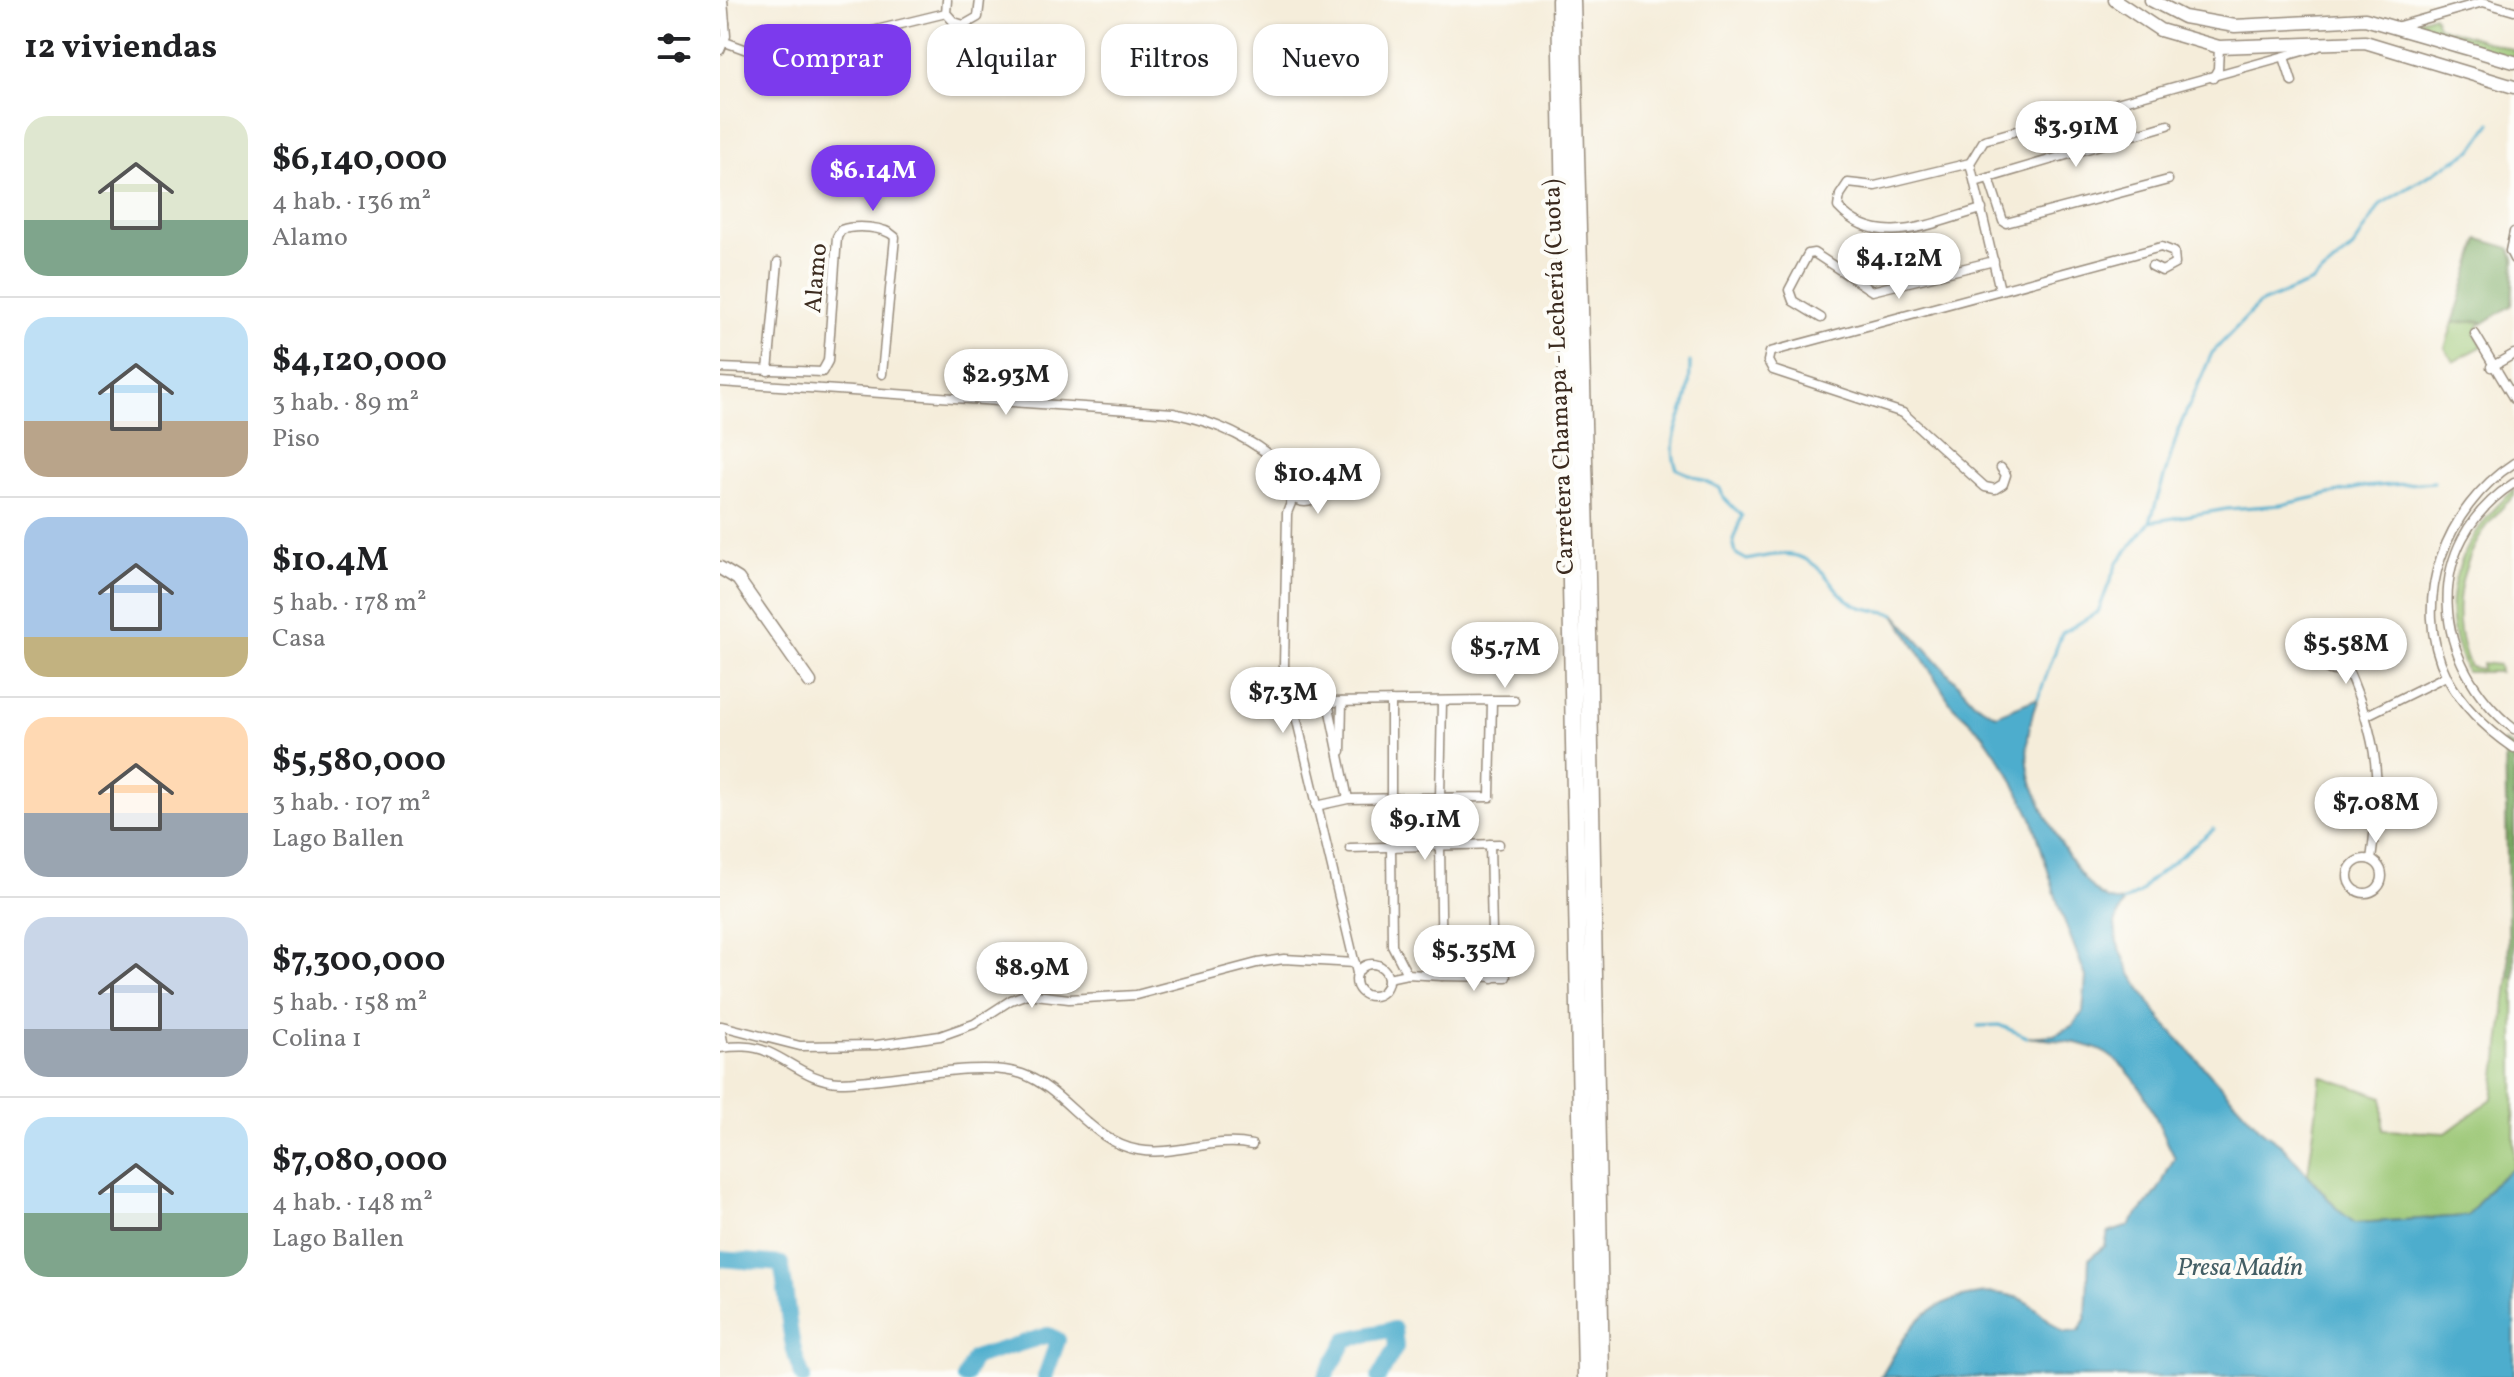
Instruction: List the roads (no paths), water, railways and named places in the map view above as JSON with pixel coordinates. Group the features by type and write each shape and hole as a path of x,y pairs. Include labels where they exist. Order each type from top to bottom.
{"highway":[{"name":"Carretera Chamapa - Lechería (Cuota)","path":"1560,0 1591,1263 1601,1377"},
{"name":"Carretera Chamapa - Lechería (Cuota)","path":"1573,0 1587,576 1591,1263 1586,1377"}],"street":[{"path":"723,0 723,46 766,57 946,13"},
{"path":"946,13 947,0"},
{"path":"946,13 959,24 970,24 981,12 980,0"},
{"path":"2115,0 2160,30 2219,47 2334,42 2379,45 2514,87"},
{"path":"2151,0 2184,17 2235,26 2365,19 2399,26 2514,62"},
{"path":"2399,26 2483,2 2514,11"},
{"path":"1982,209 1890,233 1863,228 1838,207 1840,195 1848,183 1875,186 1970,163 1984,140 2334,42"},
{"path":"2213,78 2218,69 2219,47"},
{"path":"2284,57 2292,82"},
{"path":"1975,182 2168,125"},
{"path":"1970,163 2000,290"},
{"path":"1989,178 2006,223 2168,180"},
{"name":"Alamo","path":"720,368 817,373 826,368 837,237 841,230 848,227 885,230 895,237 882,374"},
{"path":"2514,232 2510,251 2514,259"},
{"path":"2001,468 2006,475 2003,484 1995,489 1985,487 1903,413 1783,375 1773,370 1768,361 1770,352 2161,247 2174,252 2175,264 2170,269 2162,271 2152,266"},
{"path":"1821,318 1793,301 1789,290 1808,254 1814,253 1872,291 1994,261"},
{"path":"768,371 778,262"},
{"path":"2475,334 2491,367 2514,399"},
{"path":"2491,367 2514,354"},
{"path":"720,382 1173,413 1198,418 1257,446 1290,474"},
{"path":"2514,463 2475,495 2445,541 2433,596 2435,634 2447,675 2478,718 2514,748"},
{"path":"1309,466 1319,471 1324,481 1322,492 1314,500 1303,502 1293,498 1288,491 1290,474 1298,467 1309,466"},
{"path":"2514,483 2493,499 2472,525 2451,571 2449,630 2465,676 2482,701 2514,729"},
{"path":"1293,498 1287,513 1284,666 1356,968 1357,986 1370,996 1382,993 1387,974 1398,959"},
{"path":"720,568 738,579 810,682"},
{"path":"2338,637 2349,642 2353,658 2347,668 2329,670 2321,662 2320,650 2327,640 2338,637"},
{"path":"2447,675 2448,662 2458,663"},
{"path":"2347,668 2367,715 2378,773 2371,860"},
{"path":"2447,675 2461,682 2465,676"},
{"path":"2367,715 2447,675"},
{"path":"1490,797 1492,700"},
{"path":"1348,799 1324,702 1514,700"},
{"path":"1391,701 1391,797"},
{"path":"1341,764 1342,702"},
{"path":"1440,797 1442,702"},
{"path":"1316,806 1348,799 1501,797"},
{"path":"1350,848 1494,844 1493,978"},
{"path":"1440,846 1442,976"},
{"path":"1391,847 1392,945 1407,974"},
{"path":"2371,860 2380,868 2382,880 2373,892 2360,892 2350,884 2349,871 2357,861 2371,860"},
{"path":"1252,1145 1208,1143 1136,1150 1112,1140 1046,1085 1020,1073 994,1069 839,1082 804,1074 768,1052 747,1046 722,1047 721,1026 800,1046 877,1045 940,1036 974,1024 1011,1000 1027,994 1039,993 1069,999 1136,995 1257,963 1284,959 1356,968 1370,964 1387,974 1506,977"}],"water":[{"name":"Presa Madín","path":"1895,614 1974,702 1996,715 2038,698 2028,743 2033,784 2059,840 2083,876 2105,898 2123,902 2115,924 2117,942 2131,974 2162,1021 2262,1131 2282,1145 2338,1210 2355,1223 2468,1216 2492,1185 2514,1167 2514,1377 1881,1377 1913,1326 1929,1312 1955,1299 1985,1294 2013,1296 2030,1304 2064,1332 2079,1331 2086,1317 2089,1259 2105,1246 2108,1233 2129,1226 2156,1193 2175,1158 2148,1101 2120,1064 2089,1046 2027,1037 2054,1035 2072,1026 2083,1012 2086,977 2060,910 2032,818 2010,774 1982,733 1952,705"}],"waterway":[{"path":"2038,698 2062,633 2098,612 2117,563 2150,522 2180,426 2212,353 2259,304 2312,282 2353,248 2381,204 2472,150 2491,123"},
{"path":"1690,362 1688,392 1677,426 1674,460 1677,469 1720,488 1723,497 1742,516 1733,540 1736,554 1747,560 1774,555 1805,559 1815,565 1851,602 1895,614"},
{"path":"2150,522 2227,509 2281,505 2362,487 2434,482"},
{"path":"2123,902 2141,892 2147,883 2214,829"},
{"path":"1978,1026 1999,1025 2027,1037"},
{"path":"720,1259 781,1264 791,1336 803,1377"},
{"path":"1325,1377 1347,1339 1394,1329 1396,1347 1379,1377"},
{"path":"965,1377 974,1358 1048,1335 1058,1340 1045,1377"}]}
